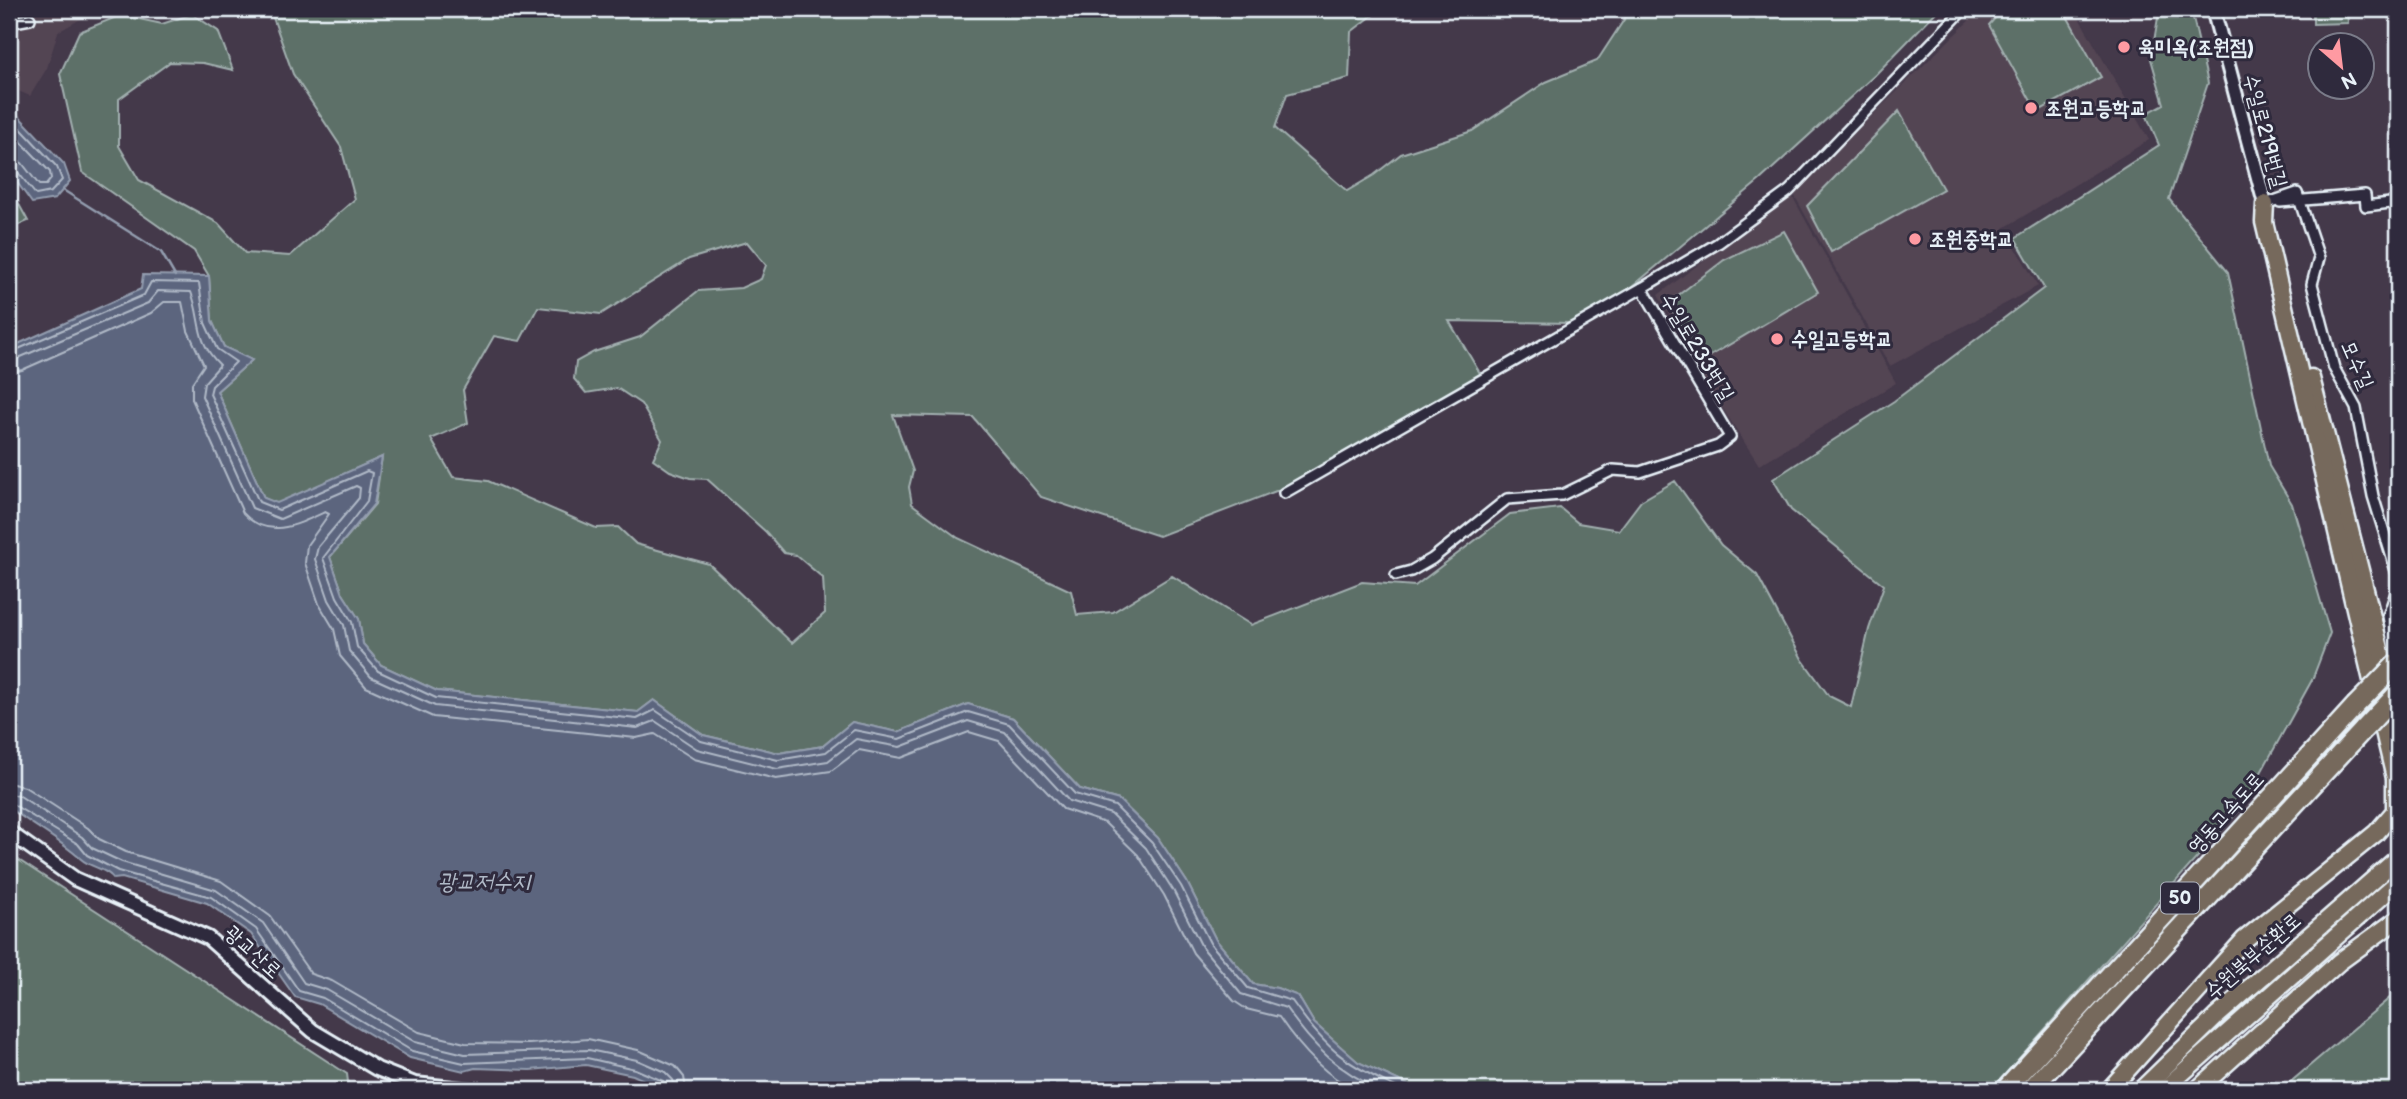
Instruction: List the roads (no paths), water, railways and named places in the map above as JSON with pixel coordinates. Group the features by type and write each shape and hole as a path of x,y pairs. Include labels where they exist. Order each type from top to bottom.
{"highway":[{"path":"2264,204 2398,719"},
{"path":"2109,1090 2244,940 2376,833 2395,811 2395,778 2264,222 2264,204"},
{"name":"영동고속도로","path":"2005,1090 2355,706 2398,664"},
{"name":"영동고속도로","path":"2030,1090 2398,693"},
{"name":"수원북부순환로","path":"2141,1090 2216,1017 2395,860"},
{"name":"수원북부순환로","path":"2163,1090 2398,882"},
{"path":"2197,1090 2339,962 2398,919"}],"street":[{"name":"수일로233번길","path":"1396,575 1411,571 1432,559 1507,499 1562,495 1614,470 1640,472 1718,446 1730,437 1642,288 1718,243 1789,191 1964,9"},
{"name":"수일로219번길","path":"2213,9 2264,204 2365,195 2366,206 2398,202"},
{"path":"9,23 30,19"},
{"name":"모수길","path":"2301,201 2319,258 2312,284 2334,368 2356,408 2373,496 2397,574 2397,590 2388,616 2398,664"},
{"path":"1284,493 1642,288"},
{"name":"광교산로","path":"9,832 75,879 208,937 313,1031 377,1069 415,1084 472,1090"}],"water":[{"path":"9,106 64,164 70,181 55,199 32,203 9,171"},
{"name":"광교저수지","path":"143,275 209,276 212,321 224,347 252,360 217,391 264,498 277,503 382,457 374,504 330,557 343,594 359,619 363,644 381,665 437,691 638,712 654,700 703,735 779,753 823,746 852,722 898,732 968,704 1013,718 1080,789 1119,800 1158,838 1187,882 1216,940 1253,984 1277,988 1298,996 1314,1023 1358,1062 1419,1090 666,1090 633,1075 586,1065 530,1070 475,1068 464,1071 410,1058 319,1004 295,997 251,934 207,903 122,878 114,879 107,872 85,862 9,808 9,348 141,289"}],"waterway":[{"path":"63,190 161,252 175,276"}],"place":[{"name":"육미옥(조원점)","path":"2124,47"},
{"name":"조원고등학교","path":"2031,108"},
{"name":"조원중학교","path":"1915,239"},
{"name":"수일고등학교","path":"1777,339"}]}
